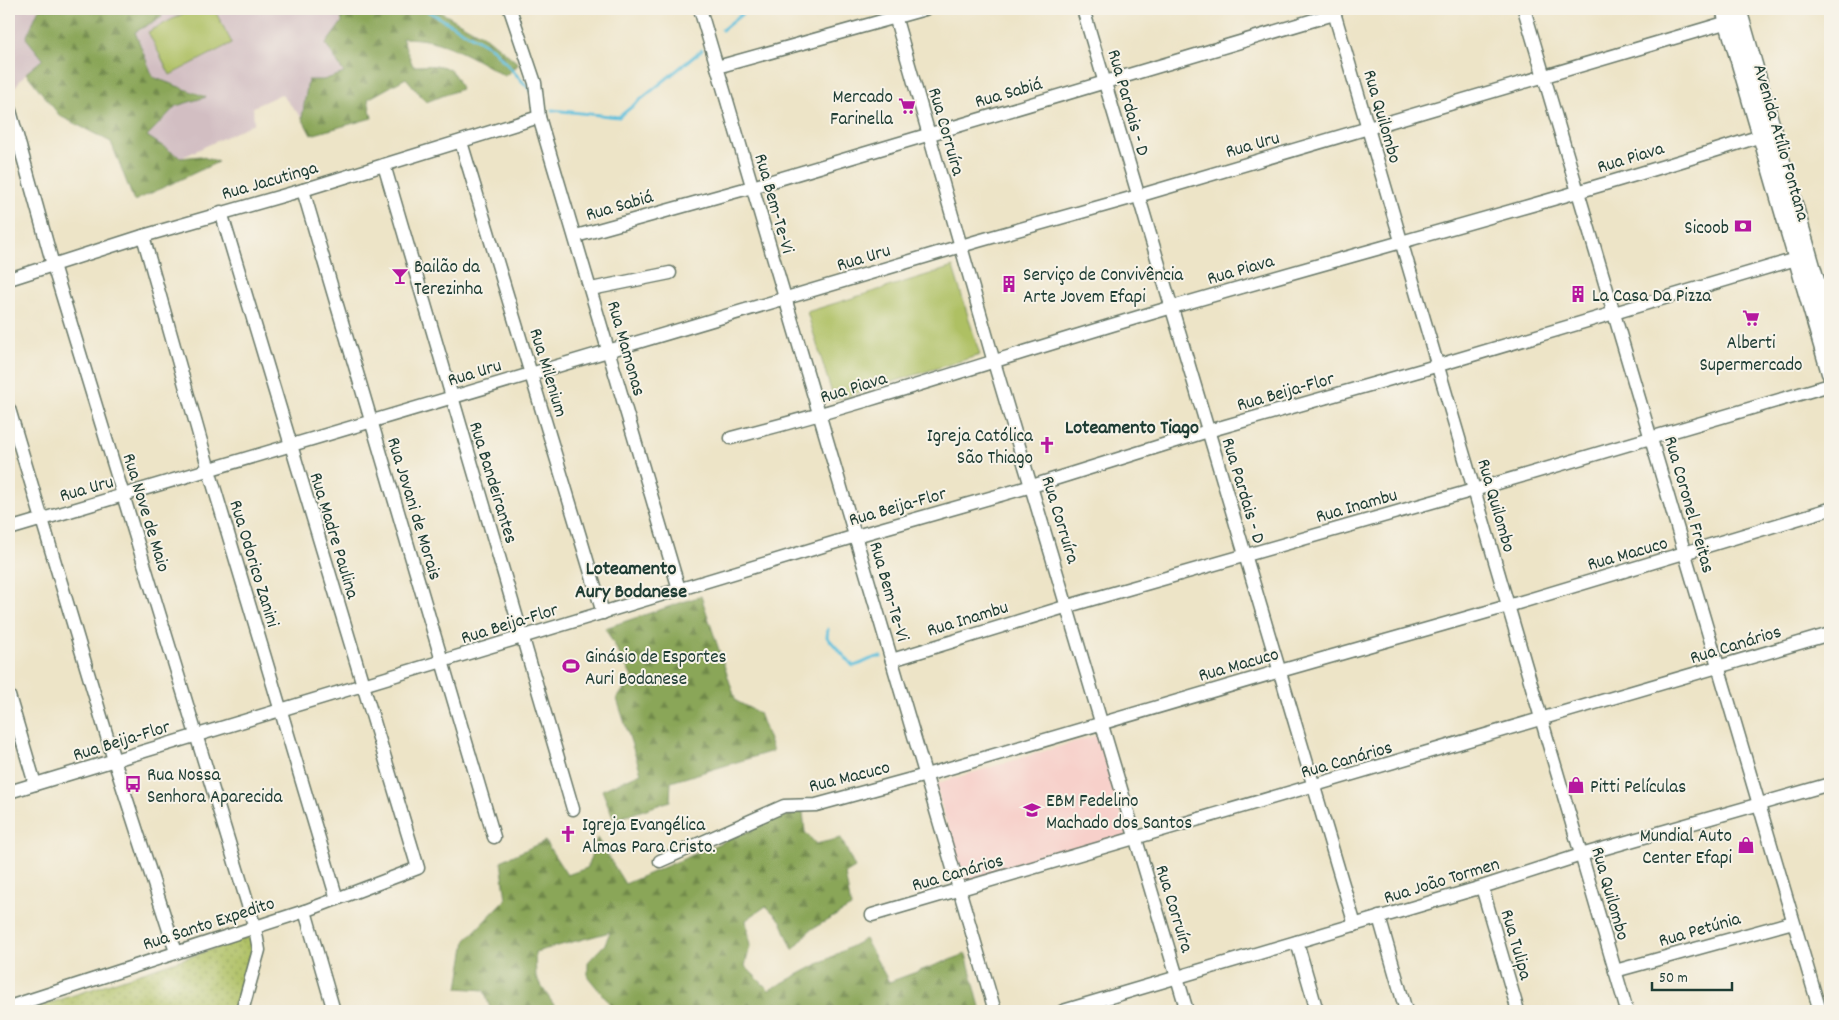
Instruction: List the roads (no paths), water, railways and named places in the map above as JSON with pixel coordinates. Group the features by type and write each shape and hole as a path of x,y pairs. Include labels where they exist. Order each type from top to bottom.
{"main road":[{"name":"Avenida Atílio Fontana","path":"1738,9 1830,329"},
{"name":"Avenida Atílio Fontana","path":"1726,16 1830,373"}],"street":[{"name":"Rua Mamonas","path":"510,9 535,83 539,117 680,589"},
{"name":"Rua Bem-Te-Vi","path":"700,9 995,1011"},
{"path":"717,67 895,13 925,9"},
{"name":"Rua Pardais - D","path":"1083,9 1355,924"},
{"name":"Rua Coronel Freitas","path":"1524,9 1820,1011"},
{"name":"Rua Sabiá","path":"576,236 752,187 1334,11"},
{"name":"Rua Quilombo","path":"1334,11 1627,1011"},
{"name":"Rua Corruíra","path":"895,13 994,362 1187,1011"},
{"name":"Rua Uru","path":"9,529 610,350 1544,77 1726,16"},
{"name":"Rua Nove de Maio","path":"9,107 53,265 255,928 259,950 242,1011"},
{"name":"Rua Jacutinga","path":"9,279 221,212 303,190 539,117"},
{"name":"Rua Piava","path":"731,438 820,415 1171,307 1578,191 1761,136"},
{"name":"Rua Milenium","path":"461,142 603,613"},
{"name":"Rua Bandeirantes","path":"384,165 450,398 573,809"},
{"name":"Rua Jovani de Morais","path":"303,190 494,837"},
{"name":"Rua Madre Paulina","path":"221,212 418,868"},
{"name":"Rua Odorico Zanini","path":"143,236 209,470 337,899"},
{"name":"Rua Beija-Flor","path":"9,792 856,536 1032,486 1208,431 1438,366 1796,259"},
{"path":"591,289 670,273"},
{"name":"Rua Inambu","path":"892,660 1245,554 1474,490 1830,385"},
{"path":"9,408 114,760 176,952"},
{"name":"Rua Macuco","path":"660,861 784,806 816,805 926,775 1280,670 1686,554 1830,509"},
{"name":"Rua Canários","path":"872,915 1830,634"},
{"path":"9,696 35,784"},
{"name":"Rua João Tormen","path":"1063,1011 1482,887 1581,855 1830,784"},
{"name":"Rua Santo Expedito","path":"10,1002 255,928 418,868"},
{"name":"Rua Tulipa","path":"1482,887 1518,1011"},
{"path":"305,911 334,1011"},
{"path":"1379,918 1406,1011"},
{"name":"Rua Petúnia","path":"1615,971 1793,922"},
{"path":"1297,942 1317,1011"},
{"path":"247,997 251,1011"}],"waterway":[{"path":"424,9 492,48 532,92"},
{"path":"722,30 748,9"},
{"path":"552,110 619,117 702,50"},
{"path":"828,629 827,637 853,666 881,657"}],"place":[{"name":"Mercado Farinella","path":"907,106"},
{"name":"Sicoob","path":"1743,226"},
{"name":"Bailão da Terezinha","path":"400,276"},
{"name":"Serviço de Convivência Arte Jovem Efapi","path":"1009,284"},
{"name":"La Casa Da Pizza","path":"1578,294"},
{"name":"Alberti Supermercado","path":"1751,318"},
{"name":"Igreja Católica São Thiago","path":"1047,445"},
{"name":"Ginásio de Esportes Auri Bodanese","path":"571,666"},
{"name":"Rua Nossa Senhora Aparecida","path":"133,784"},
{"name":"Pitti Películas","path":"1576,785"},
{"name":"EBM Fedelino Machado dos Santos","path":"1032,810"},
{"name":"Igreja Evangélica Almas Para Cristo.","path":"568,834"},
{"name":"Mundial Auto Center Efapi","path":"1746,845"}],"district":[{"name":"Loteamento Tiago","path":"1132,426"},
{"name":"Loteamento Aury Bodanese","path":"631,578"}]}
